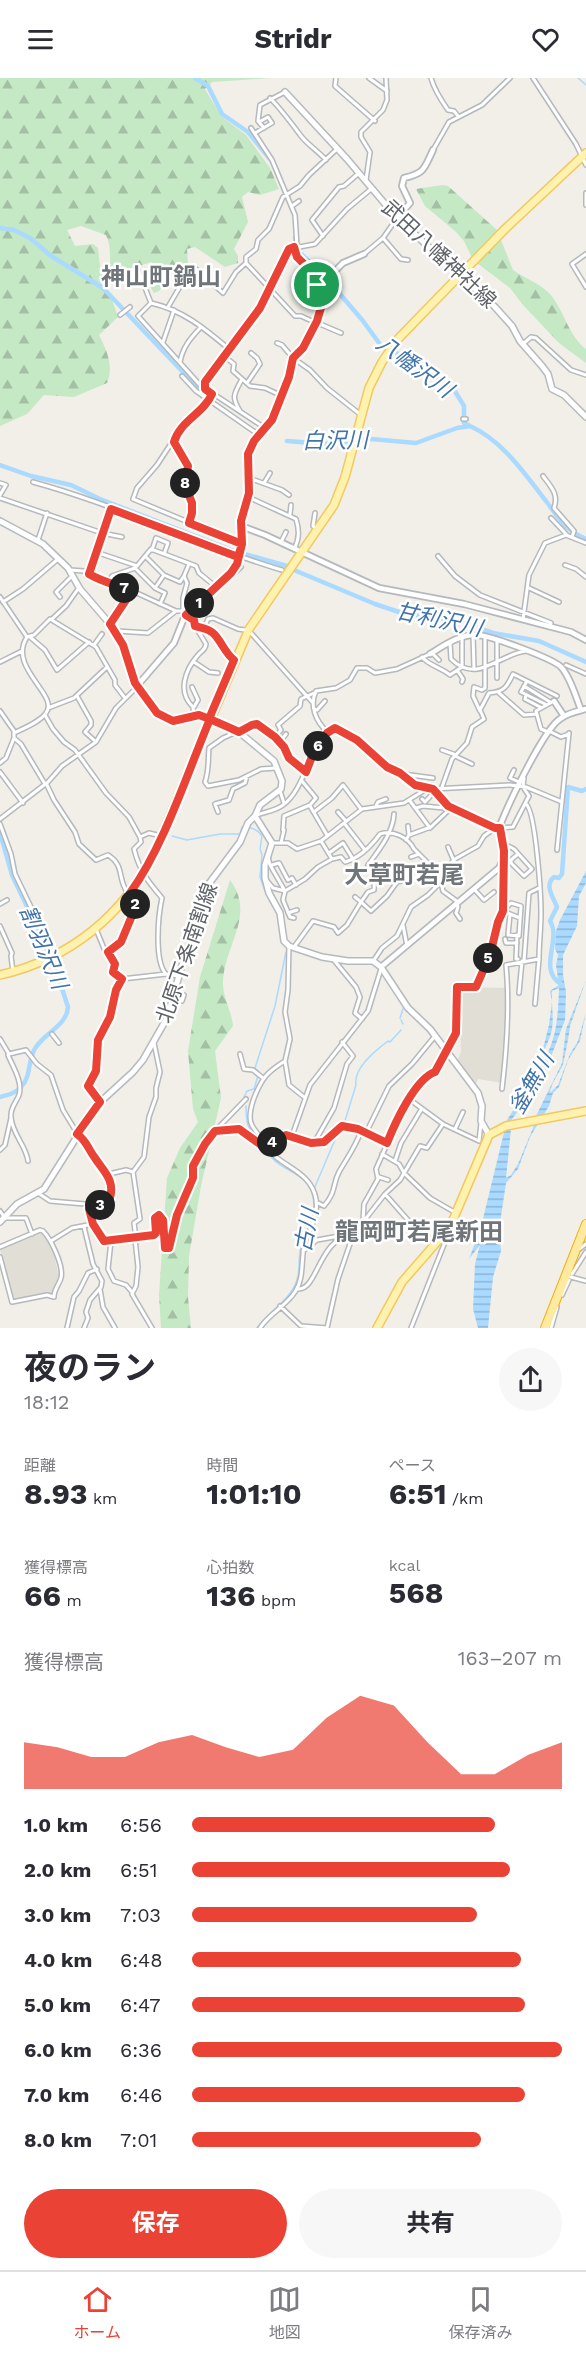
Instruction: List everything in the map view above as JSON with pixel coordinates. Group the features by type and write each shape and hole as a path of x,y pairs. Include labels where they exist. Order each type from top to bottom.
{"highway":[{"path":"548,1328 556,1298 569,1276 586,1224"}],"main road":[{"name":"武田八幡神社線","path":"285,92 366,180 397,218 495,307 548,374 552,388 564,395 586,417"},
{"path":"0,975 52,957 96,929 129,894 143,875 249,629 334,505 369,388 382,362 394,344 504,230 584,155"},
{"path":"0,521 37,541 59,558 71,572 79,588 116,631 137,686 157,713 165,719 176,721 199,715 239,732 274,761 282,781 280,791"},
{"name":"北原下条南割線","path":"1,1217 17,1204 44,1189 54,1176 77,1134 100,1102 134,1072 143,1060 167,1018 184,958 197,928 208,885 240,842 260,805 280,791"},
{"path":"255,816 272,843 265,865 265,888 280,913 282,939 292,946 333,959 373,961 381,968 408,1008 435,1036 480,1096 481,1121 489,1135"},
{"path":"377,1328 402,1282 448,1230 489,1135 499,1128 586,1111"},
{"path":"476,1164 479,1141"}],"street":[{"path":"336,78 335,86 375,121"},
{"path":"369,78 387,91"},
{"path":"366,180 370,152 361,132 375,121 385,107 386,78"},
{"path":"431,78 448,110 454,111 458,116"},
{"path":"184,613 234,569 242,544 241,526 248,496 248,454 272,420 289,377 293,358 303,348 316,323 334,272 339,266 364,254 383,238 410,202 402,186 404,178 418,175 424,170 449,122 482,105 510,78"},
{"path":"533,78 584,155 586,165"},
{"path":"264,128 259,122 260,105 285,92"},
{"path":"270,98 301,136 326,160"},
{"path":"255,133 272,123 268,117 259,122"},
{"path":"251,128 272,160 292,206 297,223 295,247 297,257 311,271 322,304"},
{"path":"316,323 301,316 295,316 246,263 246,257 256,249 258,240 269,229 286,195 300,186 338,149"},
{"path":"323,236 312,220 339,187 344,186 359,173"},
{"path":"205,389 205,382 256,313 270,290 289,249 312,246 347,209 372,188"},
{"path":"586,193 586,205"},
{"path":"292,206 299,201"},
{"path":"383,238 401,259 408,260"},
{"path":"586,254 572,264 586,287"},
{"path":"168,307 191,272 198,270 223,293 236,272 246,263"},
{"path":"136,265 151,303"},
{"path":"151,303 174,310 229,349"},
{"path":"151,303 138,316 163,344 205,389 265,428"},
{"path":"120,315 130,307"},
{"path":"163,344 174,310"},
{"path":"312,331 318,325 342,333"},
{"path":"324,326 332,333"},
{"path":"180,362 182,352 190,337 201,327"},
{"path":"523,344 534,337 571,370 586,375"},
{"path":"277,343 361,415"},
{"path":"247,383 260,364 251,353"},
{"path":"224,356 234,364 233,371 247,383 280,395"},
{"path":"182,376 196,391 260,434"},
{"path":"240,412 234,404 234,392 242,379"},
{"path":"212,394 209,400 182,427 174,442 137,488 133,499 242,544"},
{"path":"174,442 188,466 185,485 192,503 189,523"},
{"path":"264,483 270,473"},
{"path":"543,476 556,495 554,508 574,531 572,537"},
{"path":"249,477 289,495"},
{"path":"33,482 78,495 238,557 282,570"},
{"path":"0,483 6,485 0,496 102,533 122,537"},
{"path":"248,496 289,514 300,525 298,541 294,549"},
{"path":"192,503 198,502"},
{"path":"289,514 292,511 291,505"},
{"path":"89,574 111,509"},
{"path":"37,541 47,513"},
{"path":"315,513 313,526 318,530"},
{"path":"550,518 566,535 586,543"},
{"path":"241,526 380,588 464,604 571,632 586,640"},
{"path":"281,542 286,532"},
{"path":"523,620 529,575 545,543 566,535"},
{"path":"108,582 112,576 136,567 152,550 156,538 168,543 164,554"},
{"path":"152,550 204,570"},
{"path":"96,552 136,567 155,588 165,593 160,604"},
{"path":"145,556 164,575 177,582 180,582 189,564"},
{"path":"438,556 455,576 480,595 525,611 551,623 550,627"},
{"path":"3,602 51,567 59,558"},
{"path":"566,565 586,577"},
{"path":"196,566 202,576 215,586"},
{"path":"224,578 227,580 241,567"},
{"path":"60,597 56,592 71,572 89,574 184,613 194,620 206,644 205,649 186,669 183,689 188,702 193,707 194,716"},
{"path":"155,588 164,575"},
{"path":"52,957 15,874 0,822 46,783 62,766 96,742 108,720 125,698 174,643 184,613 183,598 187,583 184,576"},
{"path":"528,587 559,602"},
{"path":"14,733 45,715 48,708 45,694 28,674 22,651 28,637 66,606 79,588"},
{"path":"110,624 132,591"},
{"path":"0,597 28,637 45,650 57,670 89,642"},
{"path":"116,631 148,633 176,611"},
{"path":"204,628 208,619 213,618 245,630"},
{"path":"52,619 74,635 94,645 115,680 115,685 125,698"},
{"path":"197,628 204,628 214,633 219,644 234,660"},
{"path":"251,633 314,703"},
{"path":"94,645 102,634"},
{"path":"275,737 281,730 278,725 300,706 299,701 314,693 336,688 350,680 357,668 367,668 375,673 397,669 462,637 473,635 497,640 517,650 528,651 562,668 584,709 564,716 549,732 529,765 521,786 497,828"},
{"path":"473,635 474,669"},
{"path":"462,637 462,667"},
{"path":"442,787 447,771 456,755 467,743 471,729 484,719 473,696 473,689 476,686 484,689 486,637"},
{"path":"497,640 497,678"},
{"path":"450,643 451,659 458,666 474,669 486,668 517,650"},
{"path":"0,662 22,651"},
{"path":"431,653 439,660"},
{"path":"422,657 424,661 443,669 450,675 462,667"},
{"path":"194,662 209,672 218,673"},
{"path":"566,665 586,674"},
{"path":"48,708 77,696 106,668"},
{"path":"457,670 463,679 462,682"},
{"path":"480,712 487,695 499,693 508,685 513,674 527,681 552,701 564,716"},
{"path":"185,680 190,678"},
{"path":"527,681 521,692 552,701"},
{"path":"524,686 552,701"},
{"path":"192,687 198,700 193,707"},
{"path":"314,693 315,718 327,732"},
{"path":"499,693 524,715 537,714"},
{"path":"526,695 525,699 540,707"},
{"path":"77,696 91,721 85,732 96,742"},
{"path":"315,709 317,710 325,701"},
{"path":"552,701 536,711 541,729 561,737 569,733 557,850"},
{"path":"0,711 14,733 6,758 0,763"},
{"path":"45,715 58,736 79,755 106,793 132,820 140,837 141,842 134,849 143,875 162,898 159,913 158,955 161,968 166,974"},
{"path":"257,724 259,719"},
{"path":"277,769 261,769 247,776 208,786 205,782 209,771 207,765 209,748 223,738 257,724 275,737 289,758 306,772"},
{"path":"255,816 283,805 302,781 313,754 327,732 332,728 338,728 357,740 387,767 415,785 434,790 449,805 497,828 502,843 503,911"},
{"path":"280,742 286,734"},
{"path":"14,738 21,744 46,783 75,832 79,844 96,860 106,855 115,860 120,867 123,885 136,909 121,942 108,952"},
{"path":"442,750 472,764"},
{"path":"529,765 536,767"},
{"path":"394,814 390,832 368,865 396,882 425,874 440,875 454,861 478,846 484,836 497,828 513,827 529,794 510,778 514,770"},
{"path":"0,772 23,803"},
{"path":"401,774 433,778"},
{"path":"218,812 215,804 229,800 233,789 245,783 247,776"},
{"path":"282,843 284,816 310,805 316,798 302,781"},
{"path":"314,812 332,798 343,785 362,809"},
{"path":"422,799 425,802 434,790 442,787 501,785 521,786 550,795 562,802"},
{"path":"272,843 291,844 297,849 321,841 362,809 410,801 428,788"},
{"path":"280,791 287,814"},
{"path":"376,806 378,802 386,799"},
{"path":"410,801 429,828"},
{"path":"409,835 429,828 450,801"},
{"path":"526,804 532,812 541,912 535,1004"},
{"path":"310,805 327,835"},
{"path":"416,808 423,806 444,808 449,805"},
{"path":"338,812 365,850"},
{"path":"406,840 409,835 408,826"},
{"path":"265,880 273,888 285,891 332,859 341,857 345,862 353,859 380,834 390,832 412,844 440,875 443,891 458,903"},
{"path":"140,837 149,833 161,836"},
{"path":"321,841 332,859"},
{"path":"329,853 343,843 353,859"},
{"path":"502,843 518,854 532,869 524,876 511,860 518,854"},
{"path":"448,847 454,861"},
{"path":"411,857 419,854"},
{"path":"268,856 285,891 283,900 288,913 294,918"},
{"path":"292,1136 310,1085 370,1008 381,968 503,862"},
{"path":"272,865 279,863 288,880 292,876 296,885"},
{"path":"394,866 405,870 408,879"},
{"path":"304,1098 289,1085 285,1061 290,1039 285,1012 292,946 313,921 334,927 338,933 344,929 366,894 375,888 375,871"},
{"path":"355,897 371,910 387,896 396,882"},
{"path":"373,961 397,936 411,907 441,882"},
{"path":"425,887 431,892"},
{"path":"519,993 529,893 539,888"},
{"path":"474,889 484,900 494,892"},
{"path":"0,904 7,900"},
{"path":"458,903 456,913 460,919"},
{"path":"363,1221 364,1204 379,1177 376,1169 387,1143 409,1099 429,1074 435,1072 456,1032 457,987 476,987 490,955 498,922 503,911 511,903 521,906 516,959 521,960"},
{"path":"288,913 297,910"},
{"path":"503,911 520,918"},
{"path":"510,914 508,935 517,936"},
{"path":"404,925 407,947"},
{"path":"0,926 12,953 13,972"},
{"path":"96,929 101,943 115,964 113,972 122,979 166,974 178,976"},
{"path":"505,939 506,943 517,944"},
{"path":"333,959 356,987 360,998 355,1013 362,1019"},
{"path":"502,1089 508,1029 509,995 506,964 539,959"},
{"path":"83,1091 96,1071 98,1040 110,1017 116,990 122,979"},
{"path":"172,998 182,1001 184,995"},
{"path":"52,1034 60,1043"},
{"path":"316,1202 324,1206 332,1196 338,1173 364,1132 388,1086 412,1064 435,1036"},
{"path":"0,1039 20,1083 5,1145 0,1150"},
{"path":"132,1292 136,1286 137,1274 134,1222 140,1219 133,1172 144,1157 149,1117 156,1103 156,1088 160,1072 154,1041"},
{"path":"314,1143 334,1108 347,1064 353,1056 342,1042"},
{"path":"8,1053 26,1050 37,1065 51,1075 63,1110 77,1134 85,1140 93,1156 109,1174 110,1198 89,1209"},
{"path":"240,1054 244,1069 260,1075"},
{"path":"260,1328 296,1290 303,1266 303,1251 315,1217 314,1191 308,1181 275,1157 253,1130 250,1119 260,1075 285,1061"},
{"path":"87,1088 100,1102"},
{"path":"38,1193 50,1201 82,1203 89,1209 100,1239 104,1241 156,1234 155,1218 159,1215 163,1220 165,1248 170,1246 177,1215 193,1178 193,1166 215,1131 246,1099"},
{"path":"409,1099 443,1124 479,1141 481,1121"},
{"path":"395,1161 401,1143 422,1109"},
{"path":"455,1129 463,1112"},
{"path":"11,1118 28,1161"},
{"path":"280,1306 297,1324 327,1328 338,1279 353,1234 404,1173 420,1146 427,1148 443,1124"},
{"path":"218,1130 243,1130 256,1143 266,1146 281,1137 292,1136 314,1143 327,1141 342,1126 364,1132 387,1143"},
{"path":"382,1154 399,1164 404,1173 430,1198 456,1212"},
{"path":"109,1174 126,1170 133,1172"},
{"path":"379,1177 388,1180"},
{"path":"385,1194 415,1228 436,1244"},
{"path":"1,1217 26,1218 32,1234"},
{"path":"51,1241 70,1229 93,1224"},
{"path":"84,1227 93,1264 102,1281 100,1289 104,1307 116,1328"},
{"path":"411,1328 448,1230"},
{"path":"0,1247 43,1231 51,1241 61,1275 54,1296 47,1294 12,1302 0,1257"},
{"path":"303,1251 317,1240 353,1234"},
{"path":"298,1289 306,1287 318,1270 322,1256 334,1241 348,1235"},
{"path":"111,1241 108,1269 114,1281 126,1285 132,1292 152,1328"},
{"path":"576,1250 586,1244"},
{"path":"548,1328 569,1276 586,1252"},
{"path":"68,1328 74,1297 88,1273 108,1269"},
{"path":"569,1276 586,1281"},
{"path":"84,1328 88,1318 86,1312 90,1300 100,1289"},
{"path":"294,1328 297,1324"}],"shaded area":[{"path":"459,987 508,988 508,1046 502,1083 478,1079 475,1086 457,1061 461,1052"},
{"path":"40,1231 51,1243 59,1276 51,1294 47,1292 14,1300 0,1250"}],"green space":[{"path":"0,78 272,78 212,82 205,89 221,116 246,135 270,168 279,189 260,195 248,192 242,197 248,222 234,249 238,256 238,263 225,267 195,247 187,249 188,264 176,269 159,291 154,293 148,283 154,272 152,262 111,274 110,249 106,235 81,226 67,230 75,246 93,244 98,248 100,266 118,317 99,335 110,365 107,383 74,397 44,395 27,414 0,426"},
{"path":"448,186 497,230 513,270 540,286 554,299 570,330 586,349 586,363 559,343 510,288 473,260 464,241 425,206 416,189"},
{"path":"230,880 240,905 240,918 223,981 233,1026 215,1051 221,1098 201,1186 189,1256 188,1297 191,1328 161,1328 159,1295 167,1178 180,1148 198,1122 193,1109 188,1051 200,977"}],"water":[{"name":"釜無川","path":"586,871 586,883 579,896 577,926 563,955 566,992 565,1020 542,1080 512,1119 506,1178 511,1175 518,1164 536,1116 562,1063 566,1029 586,980 570,1026 563,1065 550,1093 558,1085 570,1054 578,1041 586,1012 580,1041 568,1060 559,1087 553,1093 549,1106 530,1137 518,1169 506,1183 499,1230 501,1251 493,1277 488,1328 478,1328 473,1309 475,1264 480,1245 469,1259 481,1227 507,1120 537,1072 549,1025 552,1002 550,991 559,985 556,965 558,955 555,949 556,931","holes":["559,988 557,1018 550,1047 541,1065 552,1029 552,991"]}],"waterway":[{"name":"八幡沢川","path":"195,78 208,86 222,114 248,132 270,159"},
{"path":"578,78 586,85"},
{"name":"白沢川","path":"0,228 14,230 30,238 51,256 103,288 199,389 211,397"},
{"name":"八幡沢川","path":"295,238 298,251 323,274 382,347 413,360 423,370 453,388 464,406 464,423 470,426"},
{"name":"白沢川","path":"287,441 326,444 371,439 416,443 457,428 470,426 482,432 503,449 563,523 572,532 586,539"},
{"name":"甘利沢川","path":"0,465 31,476 71,485 100,499 234,551 287,566"},
{"name":"甘利沢川","path":"294,570 405,614 458,621 493,633 539,641 586,662"},
{"name":"甘利沢川","path":"561,984 554,978 550,962 553,937 550,921 557,907 550,891 550,884 554,877 559,878 562,874 568,787 582,791 586,789"},
{"name":"古川","path":"172,836 187,840 220,834 240,834 242,827 256,830 262,836 260,877 266,894"},
{"name":"割羽沢川","path":"0,833 12,875 53,961 68,1007 64,1019 33,1052 24,1083 14,1092 0,1097"},
{"name":"古川","path":"244,1097 247,1091 254,1089 259,1072 255,1068 275,1006 286,952"},
{"path":"400,1018 404,1006"},
{"name":"古川","path":"401,1020 403,1024"},
{"path":"344,1124 358,1072 372,1054 388,1041 390,1042 401,1030"},
{"name":"古川","path":"246,1106 250,1129 278,1164 304,1180 312,1193 314,1203 313,1216 301,1245 298,1273 291,1293 257,1328"},
{"path":"314,1189 337,1135 343,1128"}],"district":[{"name":"神山町鍋山","path":"161,277"},
{"name":"大草町若尾","path":"404,875"},
{"name":"龍岡町若尾新田","path":"419,1232"}],"route":[{"path":"317,285 311,271 297,257 294,247 289,249 260,308 205,382 205,389 212,394 209,400 182,427 174,442 188,466 185,485 192,503 189,523 242,544 238,557 111,509 89,574 132,591 110,624 123,645 135,683 157,713 173,721 199,715 210,719 239,732 257,724 265,732 275,737 284,747 289,758 306,772 313,754 327,732 332,728 338,728 357,740 387,767 400,773 410,782 433,789 448,806 495,828 500,828 504,851 503,911 490,955 476,987 457,987 456,1032 447,1053 435,1072 429,1074 410,1097 387,1143 358,1129 342,1126 324,1142 311,1143 286,1135 264,1147 256,1143 243,1130 235,1128 215,1131 195,1160 193,1178 187,1187 177,1215 169,1248 165,1248 163,1242 163,1220 159,1215 155,1218 156,1234 154,1235 104,1241 99,1237 89,1209 110,1198 109,1174 93,1156 85,1140 77,1134 100,1102 87,1088 96,1071 98,1040 110,1017 116,990 122,979 113,972 115,964 108,952 121,942 127,932 136,906 130,893 143,875 154,851 210,719 234,660 219,644 214,633 204,628 197,628 194,620 186,615 231,573 237,564 242,544 241,521 249,493 248,454 254,441 272,420 289,377 293,358 303,348 317,321 322,304 317,285"}]}
